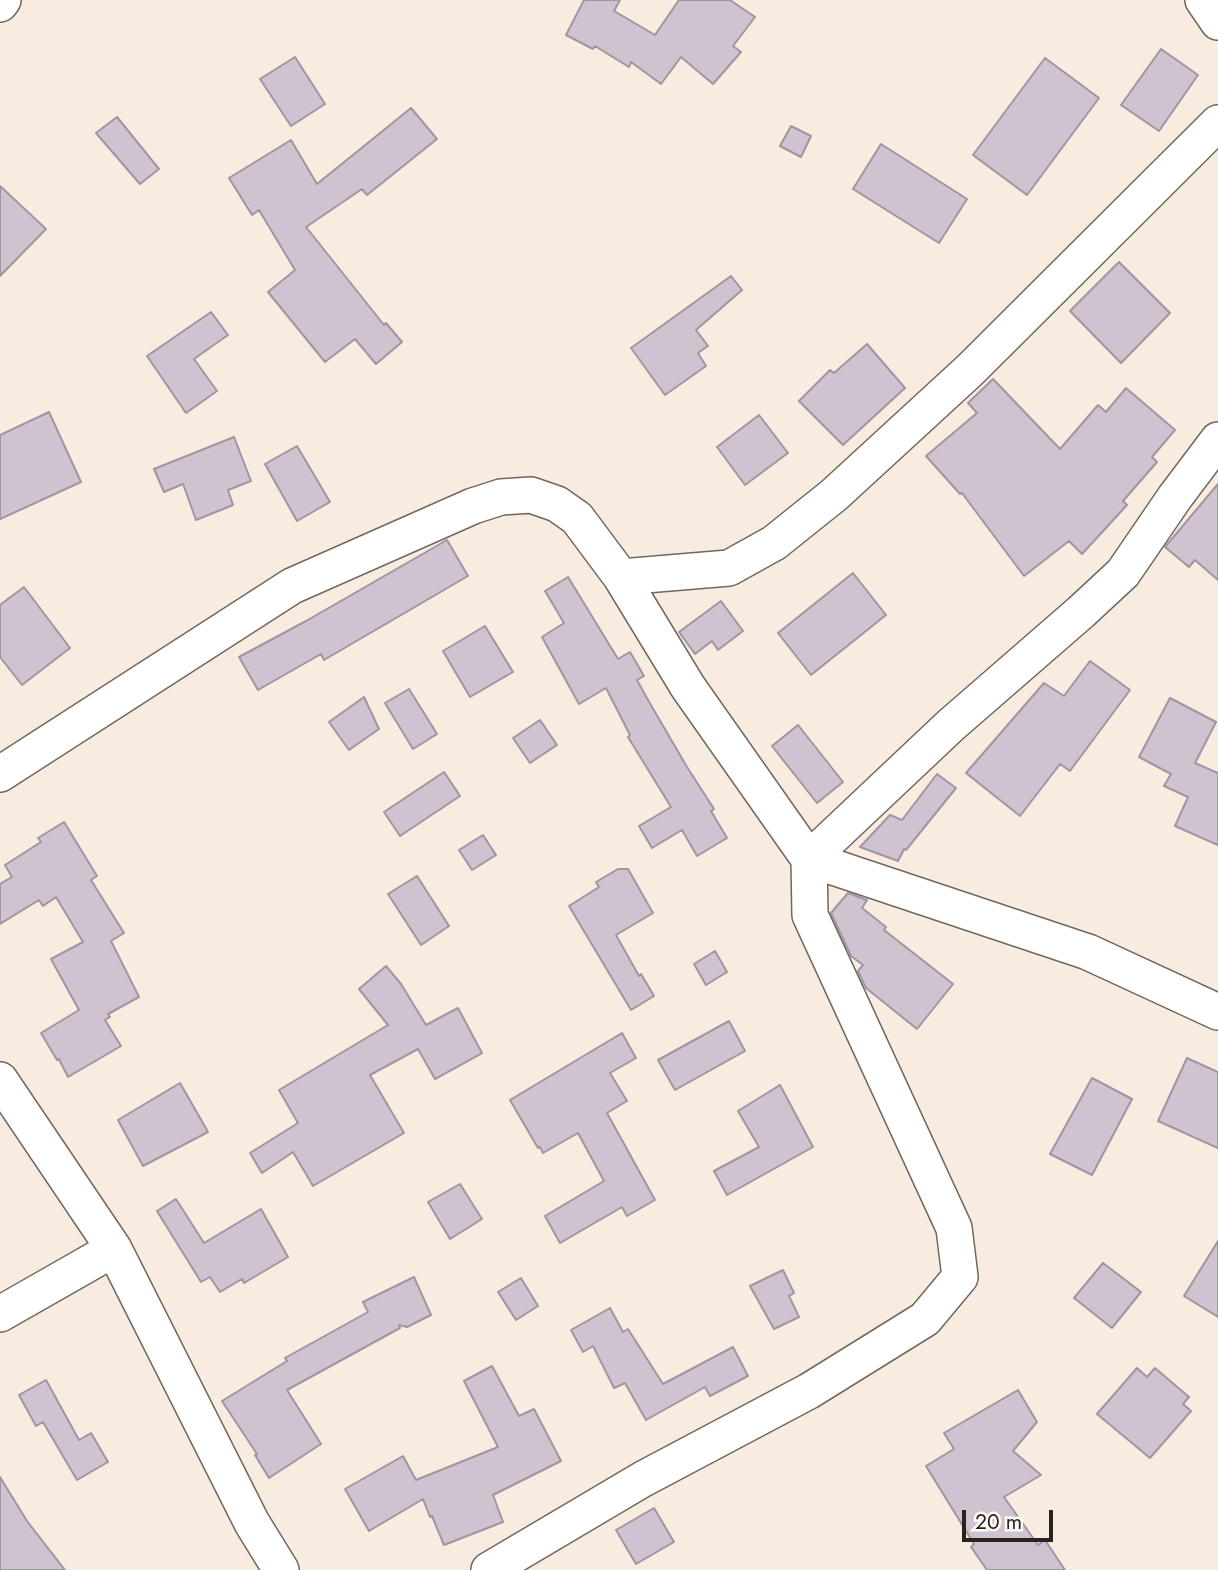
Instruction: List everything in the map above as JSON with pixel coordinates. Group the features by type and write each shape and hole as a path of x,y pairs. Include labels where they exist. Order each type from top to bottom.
{"street":[{"path":"621,577 729,568 774,543 834,495 970,370 1218,124"},
{"path":"809,859 951,725 1123,573 1218,440"},
{"path":"0,774 292,586 473,506 501,497 531,495 557,505 577,518 621,577 688,687 809,859 810,915 954,1228 960,1277 925,1319 809,1391 643,1479 489,1570"},
{"path":"809,859 1088,952 1218,1012"},
{"path":"0,1080 114,1249 252,1523 281,1570"},
{"path":"0,1314 114,1249"}],"building":[{"path":"584,0 620,0 614,11 655,35 679,0 730,0 755,17 733,46 741,52 713,84 681,57 661,84 631,62 629,67 595,46 593,49 566,35"},
{"path":"1161,49 1198,75 1159,131 1121,105"},
{"path":"295,57 325,104 291,126 260,79"},
{"path":"1045,58 1099,98 1027,195 973,155"},
{"path":"411,108 437,139 367,195 362,189 306,227 384,325 386,323 402,342 376,364 355,339 325,362 268,292 295,270 259,210 252,215 229,178 291,140 317,184"},
{"path":"117,117 159,169 140,184 96,133"},
{"path":"791,126 811,136 801,157 780,146"},
{"path":"881,144 967,199 939,243 853,189"},
{"path":"0,186 46,229 0,276"},
{"path":"1119,262 1170,313 1121,363 1070,311"},
{"path":"731,276 742,290 696,330 708,346 698,353 706,366 665,395 631,348"},
{"path":"211,312 228,335 194,359 217,391 186,413 147,356"},
{"path":"867,344 905,388 843,445 799,401 830,370 834,373"},
{"path":"993,379 1060,449 1098,405 1106,412 1126,388 1175,430 1152,457 1157,462 1123,501 1127,505 1082,554 1069,541 1024,576 962,493 960,494 926,456 977,413 968,403"},
{"path":"49,412 81,482 0,519 0,435"},
{"path":"759,415 788,453 745,485 717,447"},
{"path":"234,437 251,481 228,490 233,505 196,520 183,484 164,492 154,469"},
{"path":"297,446 330,502 297,521 265,464"},
{"path":"1218,484 1218,580 1195,560 1189,567 1165,547"},
{"path":"447,540 468,576 324,660 321,654 258,690 239,657"},
{"path":"853,573 886,615 811,675 778,633"},
{"path":"568,577 618,659 630,652 644,676 637,680 714,809 711,811 727,838 697,856 682,830 652,848 639,826 671,807 628,737 630,735 606,688 579,704 542,637 564,623 545,591"},
{"path":"24,587 70,648 22,685 0,657 0,605"},
{"path":"721,601 743,631 718,650 712,641 695,654 679,632"},
{"path":"485,626 513,672 470,697 443,651"},
{"path":"1090,661 1130,690 1070,771 1060,764 1020,816 966,773 1044,683 1064,696"},
{"path":"409,689 437,734 413,749 385,703"},
{"path":"364,697 379,729 349,750 329,722"},
{"path":"1170,698 1216,722 1195,763 1218,773 1218,845 1175,826 1188,797 1164,786 1171,774 1139,757"},
{"path":"540,720 557,745 530,763 513,738"},
{"path":"798,725 843,782 817,803 772,746"},
{"path":"444,772 460,796 400,836 384,812"},
{"path":"937,774 956,788 906,850 904,849 898,861 860,847 890,815 902,820"},
{"path":"64,822 97,876 91,880 124,933 111,941 139,997 108,1014 110,1017 105,1020 121,1046 68,1077 41,1033 79,1010 51,959 83,942 56,897 43,906 39,900 0,924 0,884 12,877 5,865 41,842 38,838"},
{"path":"483,835 496,855 472,870 459,850"},
{"path":"618,869 628,869 653,913 616,935 639,976 641,974 654,996 631,1010 569,906 599,887 596,882"},
{"path":"417,876 449,926 421,945 388,894"},
{"path":"848,893 867,900 862,908 886,927 884,930 953,984 917,1029 866,988 858,971 863,965 851,956 831,913"},
{"path":"715,951 727,972 706,985 694,964"},
{"path":"386,966 401,984 426,1025 458,1008 482,1053 435,1079 418,1049 370,1075 404,1133 313,1186 293,1152 262,1173 250,1153 298,1123 279,1090 388,1025 359,989"},
{"path":"729,1021 745,1051 675,1090 658,1060"},
{"path":"622,1033 636,1058 610,1073 627,1101 607,1113 655,1200 627,1216 622,1207 560,1243 545,1216 604,1181 578,1133 543,1153 510,1100"},
{"path":"1187,1058 1218,1072 1218,1148 1158,1121"},
{"path":"1092,1078 1132,1099 1092,1175 1050,1154"},
{"path":"180,1083 208,1132 143,1166 118,1120"},
{"path":"780,1085 813,1147 727,1195 714,1171 759,1147 738,1111"},
{"path":"460,1184 482,1219 450,1239 428,1202"},
{"path":"176,1199 204,1243 261,1209 288,1257 244,1283 242,1279 220,1292 210,1277 201,1282 157,1211"},
{"path":"1218,1241 1218,1317 1184,1296"},
{"path":"1103,1263 1141,1292 1112,1328 1074,1298"},
{"path":"783,1270 794,1293 789,1296 799,1317 774,1329 750,1286"},
{"path":"414,1277 431,1315 407,1327 399,1325 400,1328 287,1390 321,1444 269,1478 255,1455 257,1454 222,1401 287,1361 285,1358 368,1312 363,1302"},
{"path":"521,1278 538,1306 516,1320 498,1292"},
{"path":"610,1308 623,1332 628,1329 663,1384 733,1347 748,1376 710,1396 705,1387 646,1420 625,1383 614,1388 593,1346 583,1352 571,1330"},
{"path":"492,1366 519,1416 534,1409 561,1461 493,1495 503,1522 444,1545 423,1499 369,1531 345,1489 403,1456 416,1480 498,1447 464,1381"},
{"path":"1137,1368 1147,1377 1155,1368 1189,1397 1183,1404 1191,1411 1150,1458 1097,1414"},
{"path":"46,1380 79,1440 91,1433 108,1462 77,1480 43,1422 36,1426 19,1395"},
{"path":"1018,1390 1037,1422 1013,1451 1041,1475 1004,1497 1038,1545 1045,1540 1065,1570 987,1570 971,1547 974,1544 926,1466 954,1449 944,1433"},
{"path":"0,1477 27,1521 65,1570 0,1570"},
{"path":"654,1508 674,1542 636,1564 616,1530"}]}
